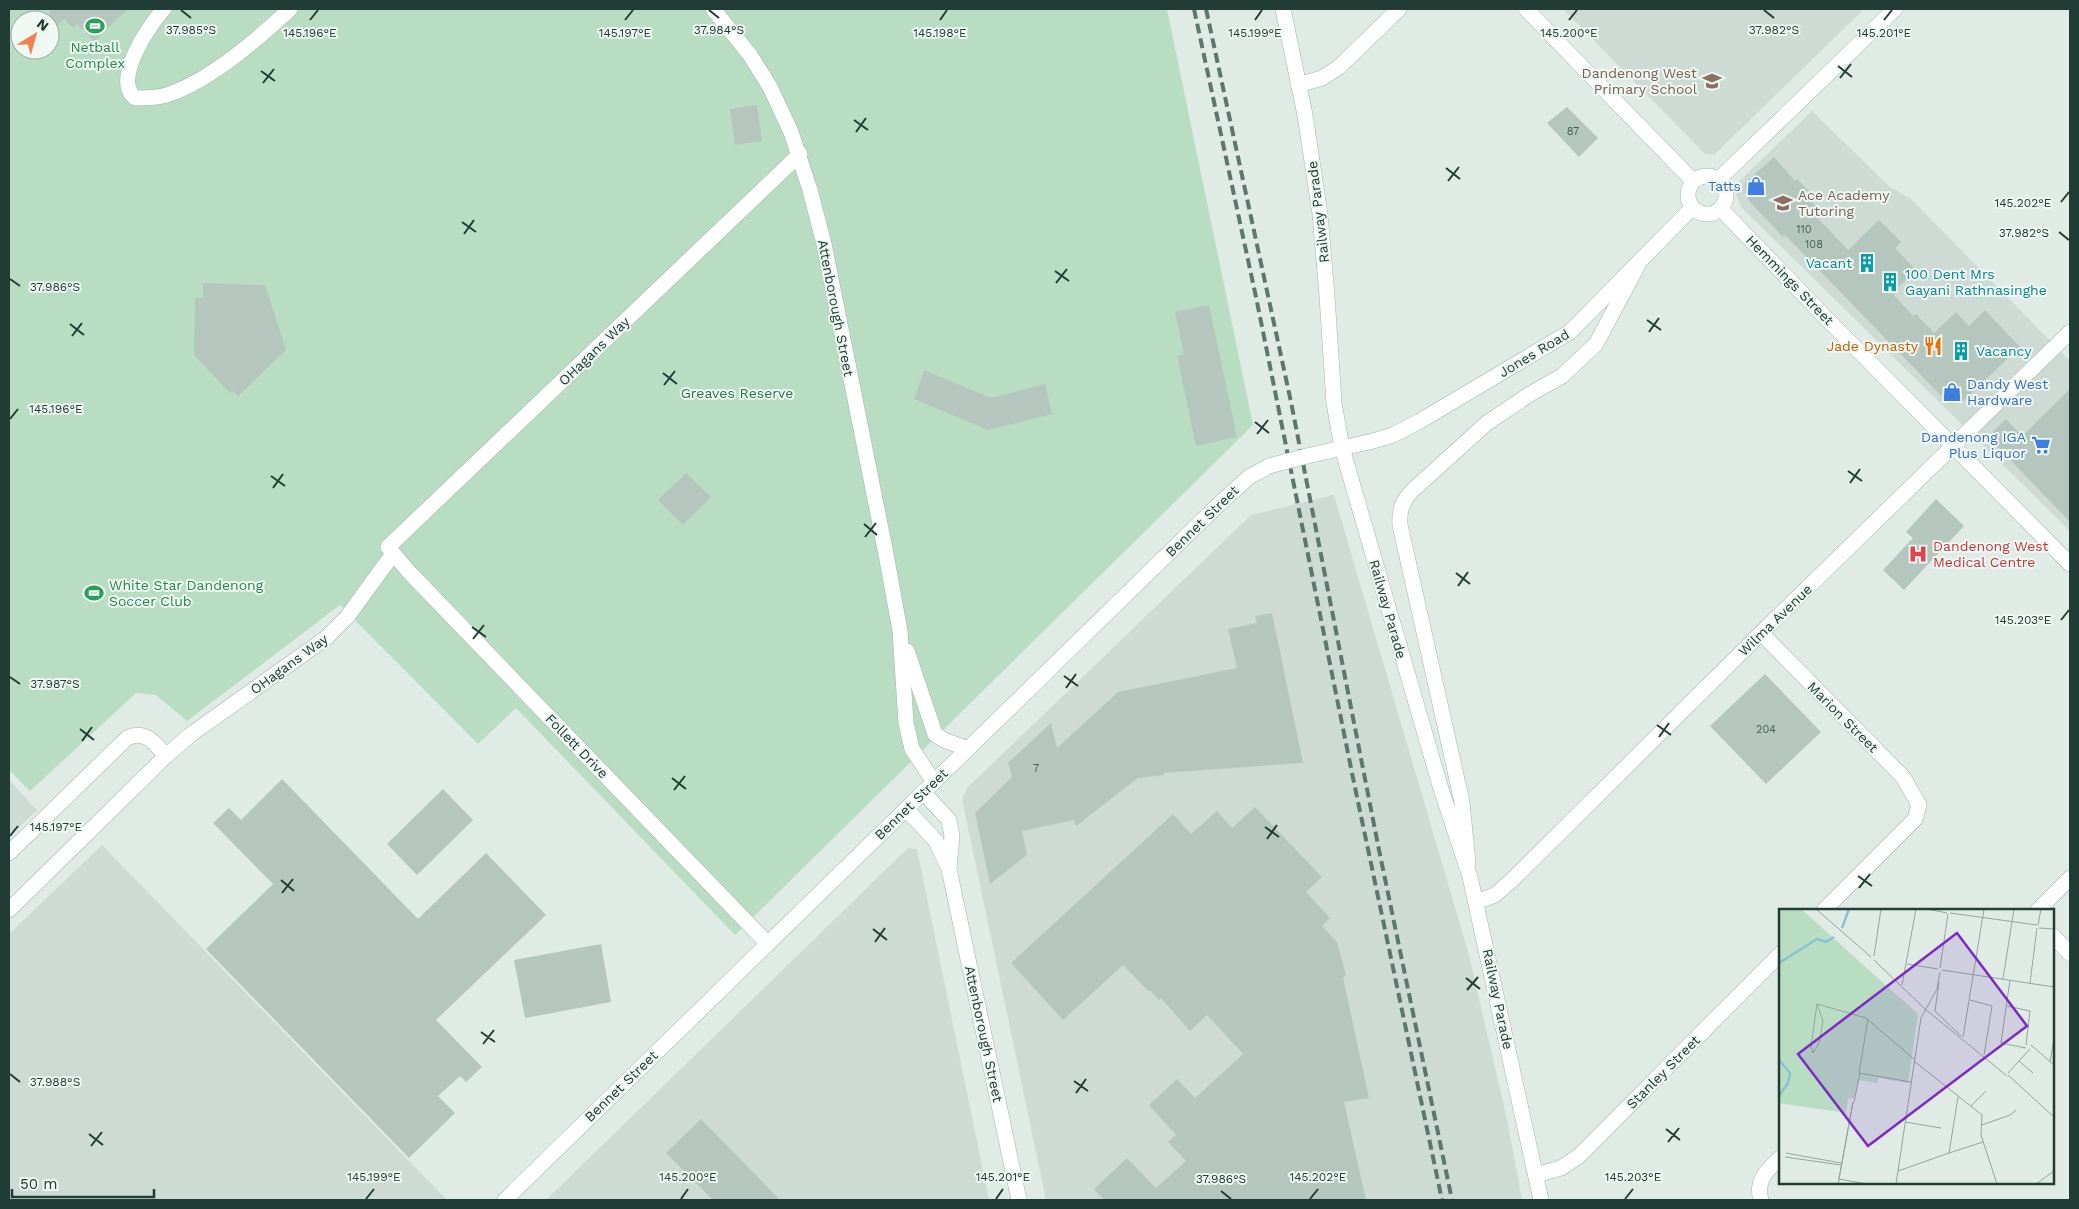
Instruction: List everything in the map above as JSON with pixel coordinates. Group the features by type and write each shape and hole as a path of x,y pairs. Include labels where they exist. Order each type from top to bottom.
{"street":[{"path":"164,9 152,21 128,66 130,93 134,98 149,98 171,94 193,83 244,50 290,9"},
{"name":"Attenborough Street","path":"713,9 750,55 762,74 781,109 800,154 824,244 886,554 900,631 906,723 910,742 928,787 950,823 952,836 949,869"},
{"name":"Railway Parade","path":"1283,9 1311,154 1320,214 1328,296 1334,403 1342,448 1441,789 1470,877 1541,1200"},
{"path":"1298,85 1322,78 1339,67 1399,9"},
{"path":"1719,179 1895,9"},
{"path":"1527,10 1693,181"},
{"name":"OHagans Way","path":"9,910 166,756 190,735 326,638 347,617 390,551 800,154"},
{"path":"1706,175 1719,179 1726,190 1727,196 1722,209 1710,214 1704,214 1692,208 1687,193 1693,181 1706,175"},
{"name":"Jones Road","path":"1342,448 1373,441 1399,432 1562,337 1582,321 1692,208"},
{"name":"Hemmings Street","path":"1722,209 1826,318 2070,564"},
{"path":"1470,877 1462,802 1400,524 1401,506 1405,498 1413,490 1484,426 1530,394 1562,376 1596,344 1639,263"},
{"name":"Wilma Avenue","path":"1476,902 1495,895 1512,880 1761,633 2070,332"},
{"name":"Bennet Street","path":"505,1200 1216,506 1248,477 1269,466 1342,448"},
{"name":"Follett Drive","path":"390,551 768,944"},
{"name":"Attenborough Street","path":"900,631 934,732 944,740 968,750"},
{"name":"Marion Street","path":"1761,633 1902,777 1918,800 1919,805 1915,819 1825,909"},
{"path":"9,854 127,738 134,735 144,736 151,740 166,756"},
{"name":"Attenborough Street","path":"906,808 936,841 949,869 1018,1200"},
{"path":"2039,909 2070,878"},
{"path":"2054,937 2070,954"},
{"name":"Stanley Street","path":"1536,1175 1567,1165 1585,1151 1779,955"},
{"path":"1761,1200 1760,1183 1766,1171 1779,1159"}],"shaded area":[{"name":"Dandenong West Primary School","path":"1563,9 1864,9 1714,155 1705,154"},
{"path":"1812,111 1890,187 1910,198 2070,361 2070,531 1741,207 1733,187"},
{"path":"1334,495 1469,955 1507,1119 1522,1200 1046,1200 962,799 967,788 1251,515"},
{"path":"9,780 37,810 9,837"},
{"path":"102,845 447,1200 9,1200 9,934"},
{"path":"908,848 917,849 989,1200 546,1200"}],"green space":[{"name":"Greaves Reserve","path":"9,9 1167,9 1253,425 735,935 516,708 478,744 340,605 187,721 156,695 136,693 30,791 9,770"}],"building":[{"name":"Netball Complex","path":"128,9 94,41 77,24 73,28 64,19 60,23 60,10 50,10"},
{"path":"757,105 762,141 735,145 730,109"},
{"path":"1567,107 1598,138 1579,157 1547,123"},
{"path":"1774,157 1795,181 1797,179 1808,190 1804,193 1816,206 1811,211 1848,250 1879,220 1901,242 1895,248 1916,270 1892,293 1913,316 1916,314 1934,333 1956,312 1969,326 1985,310 2020,347 1961,403 1949,404 1785,235 1783,237 1750,202 1745,193 1745,183"},
{"path":"203,283 265,285 286,350 238,396 233,391 230,393 194,355 195,298 203,298"},
{"path":"1209,305 1237,437 1196,446 1177,356 1184,354 1175,312"},
{"path":"924,370 991,398 1045,384 1052,414 988,430 914,399"},
{"name":"Dandenong IGA Plus Liquor","path":"2070,389 2070,522 1994,443 1993,431 2006,419 2022,436"},
{"path":"686,473 711,497 683,525 658,500"},
{"name":"Dandenong West Medical Centre","path":"1936,499 1964,526 1904,590 1883,570 1913,538 1906,532"},
{"path":"1272,613 1303,763 1163,773 1164,775 1138,778 1076,826 1074,820 1022,831 1027,855 990,884 975,813 1012,777 1008,763 1051,723 1057,748 1118,692 1237,668 1228,629 1257,623 1255,616"},
{"path":"1765,674 1821,732 1766,784 1710,726"},
{"path":"282,779 418,919 486,853 546,915 436,1020 482,1067 466,1082 460,1076 438,1096 455,1113 409,1158 206,949 273,884 213,823 229,808 241,820"},
{"path":"443,789 473,820 417,875 387,844"},
{"path":"1255,807 1322,877 1306,892 1330,918 1322,926 1337,942 1346,975 1343,978 1369,1098 1344,1102 1366,1200 1104,1200 1094,1189 1127,1158 1156,1188 1186,1161 1168,1142 1176,1135 1149,1105 1177,1079 1195,1098 1243,1054 1207,1015 1190,1031 1161,998 1159,1000 1150,990 1148,991 1123,965 1063,1020 1011,963 1173,814 1191,834 1217,811 1232,828"},
{"path":"601,944 611,1002 525,1018 514,960"},
{"path":"701,1119 780,1200 713,1200 666,1153"}],"railway":[{"path":"1194,9 1256,297 1353,778 1442,1200"},
{"path":"1206,9 1291,402 1379,850 1452,1200"}],"place":[{"name":"Netball Complex","path":"95,26"},
{"name":"Dandenong West Primary School","path":"1712,81"},
{"name":"Tatts","path":"1756,186"},
{"name":"Ace Academy Tutoring","path":"1783,203"},
{"name":"Vacant","path":"1867,263"},
{"name":"100 Dent Mrs Gayani Rathnasinghe","path":"1890,282"},
{"name":"Jade Dynasty","path":"1933,346"},
{"name":"Vacancy","path":"1961,351"},
{"name":"Dandy West Hardware","path":"1952,392"},
{"name":"Dandenong IGA Plus Liquor","path":"2041,445"},
{"name":"Dandenong West Medical Centre","path":"1918,554"},
{"name":"White Star Dandenong Soccer Club","path":"94,593"}]}
